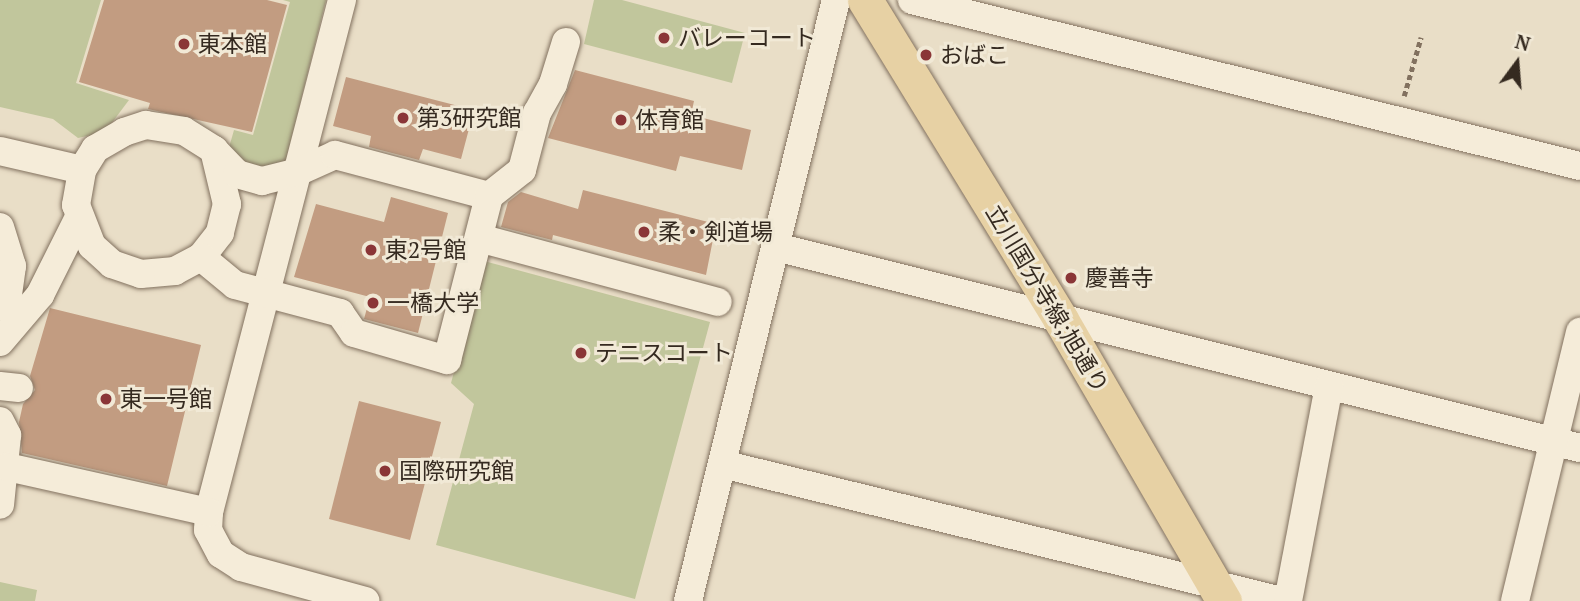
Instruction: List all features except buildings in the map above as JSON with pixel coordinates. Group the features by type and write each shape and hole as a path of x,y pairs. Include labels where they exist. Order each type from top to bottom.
{"main road":[{"name":"立川国分寺線;旭通り","path":"864,0 1061,320 1219,593"}],"street":[{"path":"342,0 209,512 212,542 231,561 365,601"},
{"path":"688,601 836,0"},
{"path":"912,0 1580,166"},
{"path":"235,285 340,313 354,333 447,360 489,196 522,170 537,113 553,85 566,42"},
{"path":"214,150 228,204 220,233 201,257 158,275 128,271 102,256 78,219 76,197 82,170 95,149 124,132 146,125 184,131 214,150 237,174 261,181 295,173 335,155 489,196"},
{"path":"0,151 82,170"},
{"path":"0,342 40,295 78,219"},
{"path":"0,227 12,266 8,295 0,307"},
{"path":"479,238 718,302"},
{"path":"776,247 1580,447"},
{"path":"201,257 235,285 258,321"},
{"path":"1515,601 1580,332"},
{"path":"1288,601 1329,386"},
{"path":"0,421 7,435 7,467 0,505"},
{"path":"722,464 1219,593 1282,601"},
{"path":"7,467 209,512"}],"path":[{"path":"1397,122 1422,37"}],"green space":[{"path":"0,0 101,0 76,83 129,100 105,132 78,138 53,119 0,107"},
{"path":"283,0 326,0 285,164 261,173 230,153 230,144 234,130 253,135 290,2"},
{"name":"バレーコート","path":"594,0 622,0 745,33 732,83 584,44"},
{"path":"484,261 710,322 635,599 436,545 474,404 451,383"},
{"path":"0,582 37,590 35,601 0,601"}],"place":[{"name":"バレーコート","path":"664,38"},
{"name":"東本館","path":"184,44"},
{"name":"おばこ","path":"926,55"},
{"name":"第3研究館","path":"403,118"},
{"name":"体育館","path":"621,120"},
{"name":"柔・剣道場","path":"644,232"},
{"name":"東2号館","path":"371,250"},
{"name":"慶善寺","path":"1071,278"},
{"name":"一橋大学","path":"373,303"},
{"name":"テニスコート","path":"581,353"},
{"name":"東一号館","path":"106,399"},
{"name":"国際研究館","path":"385,471"}]}
